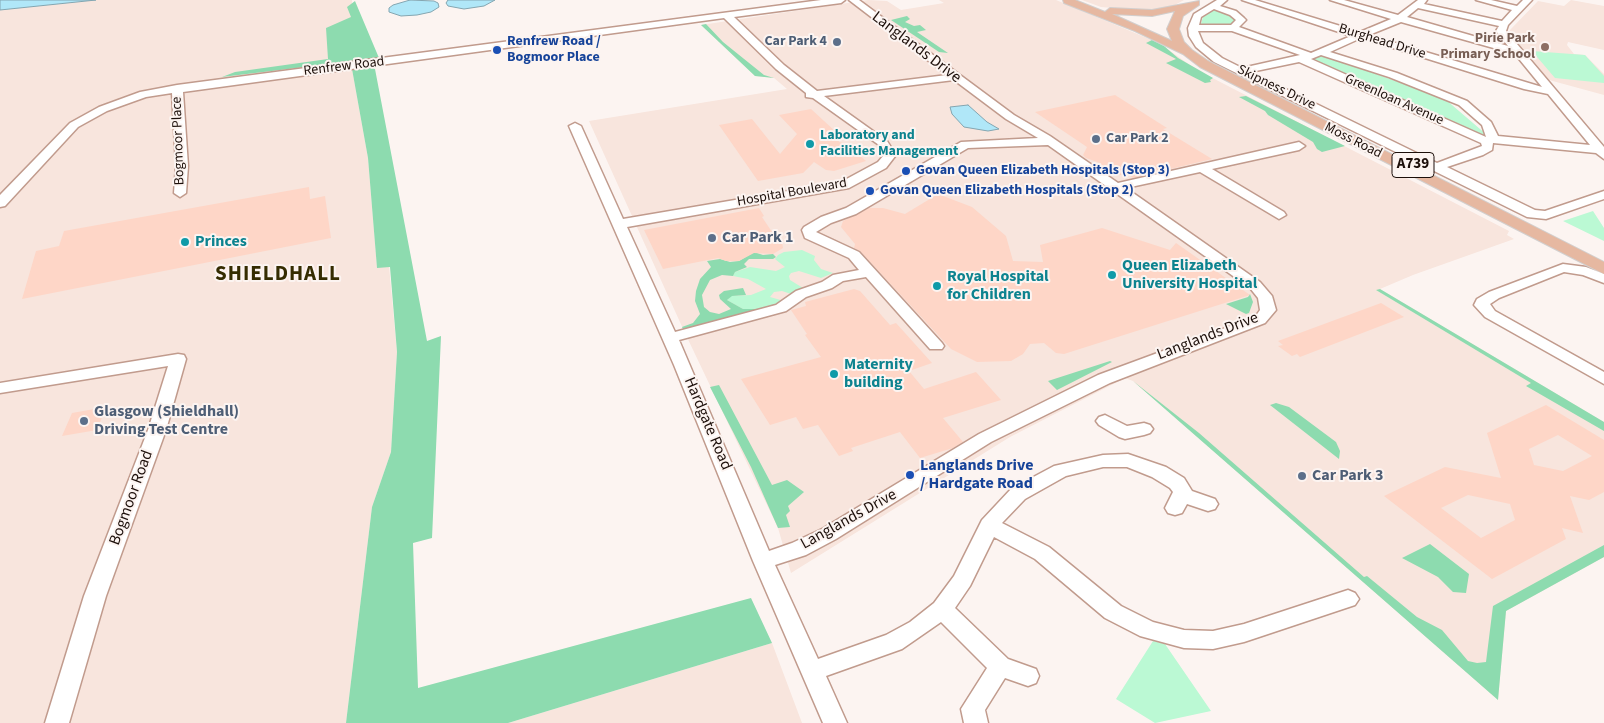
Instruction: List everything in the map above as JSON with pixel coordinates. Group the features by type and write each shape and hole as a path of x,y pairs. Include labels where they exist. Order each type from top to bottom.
{"main road":[{"path":"1070,0 1102,9 1134,13 1160,12 1196,4"},
{"path":"1070,0 1144,31 1188,53"},
{"name":"A739","path":"1196,4 1215,2"},
{"name":"Moss Road","path":"1196,4 1178,14 1174,24 1175,35 1188,53 1218,72 1604,270"},
{"name":"Moss Road","path":"1196,4 1186,18 1183,28 1187,39 1203,56 1403,160 1604,260"},
{"path":"1403,160 1604,253"}],"street":[{"name":"Renfrew Road","path":"0,203 74,125 123,100 144,94 177,88 372,64 841,0"},
{"name":"Langlands Drive","path":"763,561 799,549 830,534 985,438 1104,379 1260,320 1265,314 1268,302 1255,285 1050,141 1010,117 853,0"},
{"name":"Burghead Drive","path":"1246,0 1528,87 1548,90"},
{"path":"1334,0 1516,51"},
{"path":"1480,0 1518,9"},
{"path":"1528,0 1504,24 1501,31 1548,90 1602,152"},
{"path":"1193,28 1197,16 1215,2 1240,18 1233,28"},
{"path":"1242,71 1311,56 1399,19 1420,3 1504,24"},
{"name":"Hospital Boulevard","path":"727,16 811,95"},
{"name":"Hospital Boulevard","path":"618,221 830,182 866,171 887,161 890,155 887,147 774,71 715,17"},
{"name":"Greenloan Avenue","path":"1193,28 1233,28 1311,56 1489,140"},
{"name":"Skipness Drive","path":"1193,28 1194,36 1208,53 1536,216 1546,215 1604,195"},
{"path":"1311,56 1401,78 1463,103 1477,112 1487,124 1488,147 1480,152 1436,166"},
{"path":"811,95 955,77"},
{"name":"Bogmoor Place","path":"177,88 182,166 180,193"},
{"name":"Hardgate Road","path":"576,126 670,338 763,561 835,723"},
{"path":"1489,140 1602,152"},
{"path":"936,346 854,254 808,233 809,230 826,220 852,211 965,145 1050,141"},
{"path":"1115,187 1298,146"},
{"path":"1202,168 1279,215"},
{"path":"866,171 897,185"},
{"path":"1604,279 1586,271 1563,268 1482,302 1482,305 1490,314 1604,379"},
{"path":"670,338 781,308 801,294 827,285 838,278 869,272"},
{"name":"Bogmoor Road","path":"0,388 178,359 157,430 96,596 57,723"},
{"path":"1106,421 1125,433 1144,429"},
{"path":"1125,433 1128,460"},
{"path":"812,671 894,642 918,628 942,609 963,580 989,525 1018,494 1049,477 1082,465 1128,460 1170,477 1180,487 1178,501 1208,504"},
{"path":"989,525 1042,553 1113,612 1148,630 1184,639 1213,640 1244,633 1348,599"},
{"path":"942,609 1000,666 1028,676"},
{"path":"976,723 973,710 1000,666"}],"shaded area":[{"path":"96,0 352,0 352,69 368,158 377,267 389,266 397,352 391,452 372,507 346,723 0,723 0,10"},
{"path":"868,0 887,1 901,10 944,3 939,0 1056,0 1159,43 1197,70 1509,231 1507,235 1514,239 1413,275 1380,289 1604,422 1604,557 1506,611 1498,700 1133,381 1125,378 1010,437 791,573 778,528 684,331 589,121 787,89 774,78 755,76 701,25"},
{"path":"1082,0 1184,0 1173,6 1148,11 1101,7"},
{"name":"Pirie Park Primary School","path":"1571,0 1604,6 1604,50 1568,42 1567,45 1574,54 1585,55 1604,74 1604,95 1549,80 1510,33 1510,30 1538,1 1564,6"},
{"path":"772,643 802,723 508,723"}],"green space":[{"path":"355,1 379,58 222,77 235,72 328,59 326,28 351,17 347,7"},
{"path":"1216,8 1230,12 1237,22 1228,27 1200,27 1203,17"},
{"path":"907,16 910,19 905,22 914,26 920,25 926,30 917,32 948,53 939,52 891,20"},
{"path":"706,24 723,42 764,75 774,78 755,76 701,25"},
{"path":"1152,40 1164,46 1178,58 1213,78 1210,80 1211,82 1205,83 1166,63 1176,59 1146,43"},
{"path":"1532,51 1585,55 1604,76 1604,83 1555,78"},
{"path":"1321,54 1445,99 1487,135 1475,135 1306,60"},
{"path":"371,67 375,69 427,341 441,336 432,538 413,543 418,688 751,598 772,643 508,723 346,723 372,507 391,452 397,352 390,267 377,268 368,158 352,69"},
{"path":"1246,96 1345,146 1322,152 1317,149 1313,142 1268,115 1265,111 1239,97"},
{"path":"1593,211 1604,228 1604,241 1563,221"},
{"path":"802,250 815,256 814,260 821,269 833,273 821,278 799,271 791,273 789,276 790,280 803,288 801,291 791,294 782,291 774,292 770,297 784,301 763,309 743,309 727,300 731,296 751,295 766,289 748,279 733,276 735,272 750,267 776,271 785,267 775,259 778,255 784,252"},
{"path":"754,252 763,255 773,254 776,257 773,259 749,259 744,264 747,267 735,272 733,276 722,275 710,280 702,295 704,307 710,312 719,314 731,309 720,299 719,295 724,291 743,288 746,295 732,296 727,300 743,309 763,309 684,331 682,327 693,323 700,314 695,301 696,291 700,279 711,267 707,261 720,259 730,262 739,261"},
{"path":"1380,289 1604,422 1604,431 1526,386 1531,383 1376,290"},
{"path":"1250,294 1253,302 1249,313 1246,314 1226,304 1248,297"},
{"path":"1110,361 1112,362 1057,390 1048,381"},
{"path":"1133,381 1199,433 1364,577 1367,576 1417,617 1442,630 1468,661 1486,662 1493,606 1604,545 1604,557 1506,611 1498,700"},
{"path":"719,385 772,485 787,480 804,492 788,506 790,511 786,515 790,527 778,528 751,467 710,387"},
{"path":"1276,403 1289,407 1336,442 1340,451 1339,459 1270,405"},
{"path":"1430,544 1469,574 1466,593 1453,592 1438,577 1402,558"},
{"path":"1153,641 1165,644 1211,711 1155,723 1116,699"}],"water":[{"path":"0,0 96,0 0,10"},
{"path":"410,0 434,1 438,3 439,7 431,12 417,15 401,16 389,12 389,8 393,5"},
{"path":"448,0 495,0 484,6 464,9 448,6 446,3"},
{"path":"968,105 987,122 999,129 988,131 964,127 952,114 950,107"}],"building":[{"name":"Car Park 2","path":"1115,95 1167,128 1163,129 1212,159 1133,178 1129,175 1114,175 1104,171 1100,163 1083,155 1087,147 1035,112"},
{"name":"Laboratory and Facilities Management","path":"811,109 836,132 839,142 847,144 866,161 834,171 826,170 814,162 803,173 758,181 719,125 752,119 780,154 797,134 779,115"},
{"name":"Princes","path":"309,187 310,199 325,196 331,238 22,299 36,251 59,246 64,231"},
{"path":"938,194 972,207 1006,236 1013,261 1043,262 1040,245 1102,228 1170,250 1176,243 1250,295 1064,354 1056,353 1044,343 1030,344 1023,354 1011,361 977,362 951,349 860,251 854,248 855,244 841,227 843,221 869,208 883,208 905,214"},
{"name":"Car Park 1","path":"759,208 764,216 762,217 776,238 782,242 783,248 773,254 754,253 739,261 726,261 718,258 663,269 644,230"},
{"name":"Maternity building","path":"854,289 860,291 890,325 896,323 932,363 909,371 924,389 976,372 1001,400 943,418 963,442 953,448 920,458 900,432 851,448 853,451 839,456 818,425 803,429 796,417 770,425 741,379 821,357 805,335 807,334 791,310 806,306 805,302"},
{"path":"1381,303 1404,317 1300,357 1297,354 1292,356 1278,346 1283,345 1278,341"},
{"path":"1546,405 1604,440 1604,492 1589,500 1570,496 1583,533 1562,528 1566,539 1492,579 1384,496 1445,467 1501,478 1487,433","holes":["1558,435 1592,456 1563,471 1534,465 1529,449","1468,495 1510,504 1515,520 1481,538 1441,508"]},
{"name":"Glasgow (Shieldhall) Driving Test Centre","path":"106,407 97,430 62,436 72,413"}],"place":[{"name":"Car Park 4","path":"837,42"},
{"name":"Pirie Park Primary School","path":"1545,47"},
{"name":"Renfrew Road / Bogmoor Place","path":"497,50"},
{"name":"Car Park 2","path":"1096,139"},
{"name":"Laboratory and Facilities Management","path":"810,144"},
{"name":"Govan Queen Elizabeth Hospitals (Stop 3)","path":"906,171"},
{"name":"Govan Queen Elizabeth Hospitals (Stop 2)","path":"870,191"},
{"name":"Car Park 1","path":"712,238"},
{"name":"Princes","path":"185,242"},
{"name":"Queen Elizabeth University Hospital","path":"1112,275"},
{"name":"Royal Hospital for Children","path":"937,286"},
{"name":"Maternity building","path":"834,374"},
{"name":"Glasgow (Shieldhall) Driving Test Centre","path":"84,421"},
{"name":"Langlands Drive / Hardgate Road","path":"910,475"},
{"name":"Car Park 3","path":"1302,476"}],"district":[{"name":"SHIELDHALL","path":"278,275"}]}
